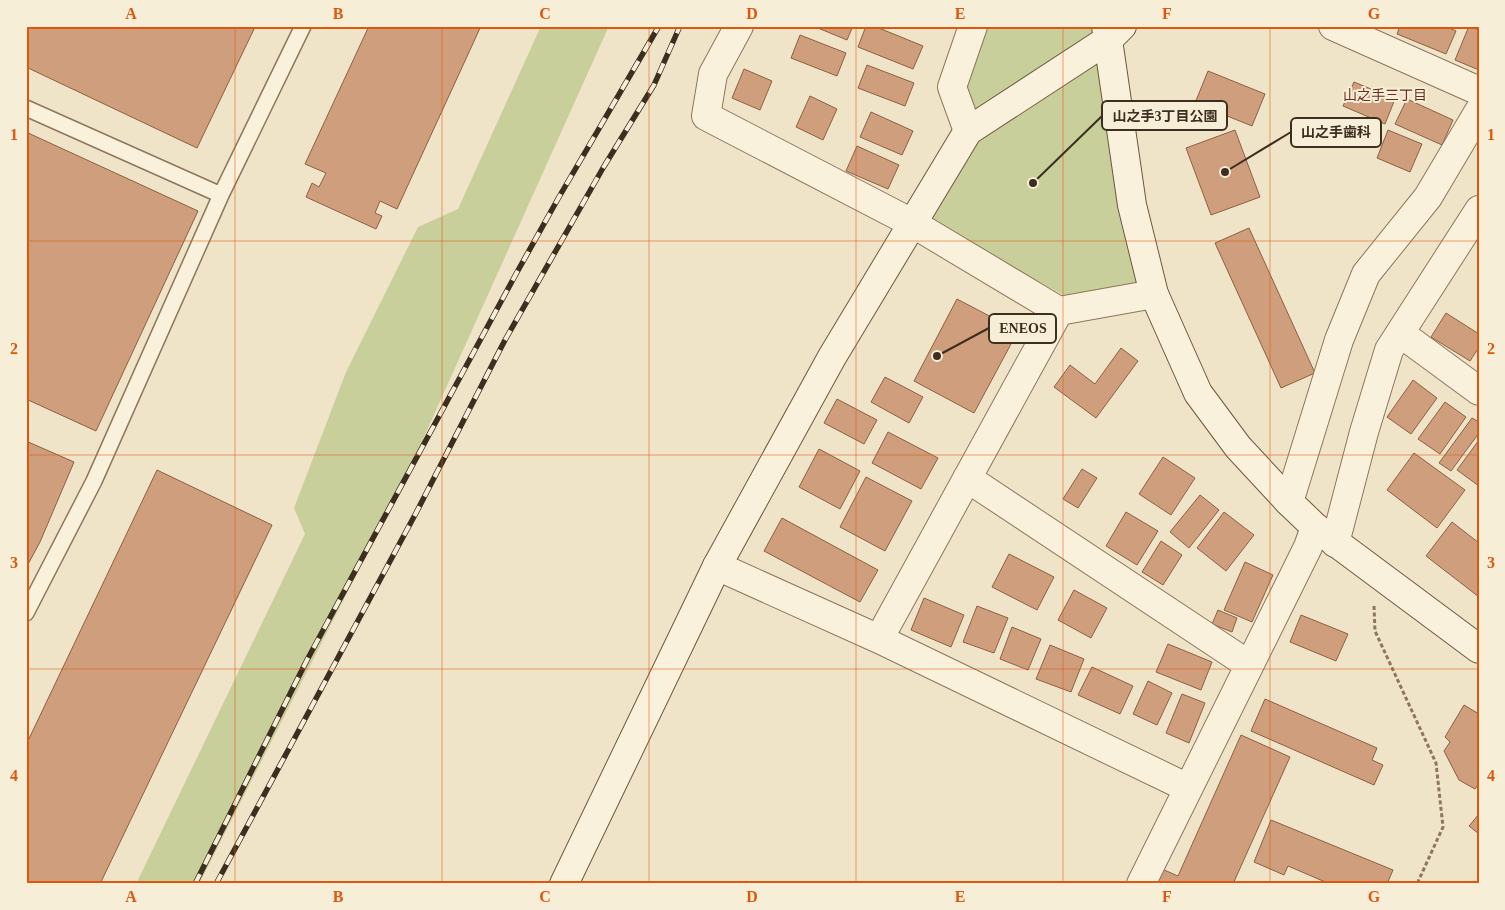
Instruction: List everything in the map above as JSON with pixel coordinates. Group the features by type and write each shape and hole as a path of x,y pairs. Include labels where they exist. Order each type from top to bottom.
{"street":[{"path":"738,26 713,74 706,116 912,223 1059,310 1154,294"},
{"path":"968,131 952,87 973,26"},
{"path":"1333,26 1367,33 1479,91"},
{"path":"564,884 717,566 832,357 968,131 1112,31 1132,205 1154,294 1198,393 1238,446 1289,502 1325,535 1372,572 1479,649"},
{"path":"1289,502 1339,340 1366,274 1428,197 1479,111"},
{"path":"1141,884 1308,547 1325,535 1353,470 1389,350 1479,210"},
{"path":"879,640 1059,310"},
{"path":"1400,333 1479,391"},
{"path":"968,478 1249,665"},
{"path":"717,566 879,640 1188,788"}],"lane":[{"path":"26,613 94,481 221,195 304,26"},
{"path":"26,108 221,195"}],"path":[{"path":"1372,572 1375,631 1436,762 1442,827 1417,884"}],"green space":[{"path":"541,26 609,26 405,479 199,884 136,884 305,534 294,508 346,372 418,227 458,209"},
{"path":"984,26 1091,26 1140,282 1125,289 1063,295 924,217 976,136 964,86"}],"building":[{"path":"26,26 255,27 197,148 26,67"},
{"path":"369,26 481,26 397,209 380,201 375,213 382,216 376,229 306,197 312,183 319,187 326,173 305,164"},
{"path":"813,26 853,26 847,40"},
{"path":"866,26 874,26 923,46 913,69 858,47"},
{"path":"1400,26 1445,26 1456,31 1446,54 1397,34"},
{"path":"1469,26 1479,30 1479,70 1455,60"},
{"path":"800,35 846,53 837,76 791,58"},
{"path":"867,65 914,83 905,106 858,88"},
{"path":"744,69 772,81 760,110 732,98"},
{"path":"1208,71 1265,94 1252,126 1195,103"},
{"path":"1354,82 1395,99 1385,124 1343,106"},
{"path":"810,96 837,109 823,140 796,127"},
{"path":"1407,99 1453,120 1442,145 1395,124"},
{"path":"871,112 913,131 902,155 860,137"},
{"path":"1235,130 1260,197 1211,215 1186,148"},
{"path":"1388,130 1422,144 1410,172 1377,158"},
{"path":"26,132 198,211 96,431 26,399"},
{"path":"857,146 899,165 888,189 846,171"},
{"path":"1249,228 1315,373 1281,388 1215,243"},
{"path":"957,299 1018,331 974,413 914,381"},
{"path":"1446,313 1479,334 1479,347 1470,361 1431,337"},
{"path":"1121,348 1138,361 1096,418 1054,387 1070,365 1095,384"},
{"path":"885,377 923,397 909,423 871,402"},
{"path":"1413,380 1437,398 1411,434 1387,417"},
{"path":"837,399 877,420 864,444 824,423"},
{"path":"1445,402 1466,417 1440,454 1418,439"},
{"path":"1472,418 1479,422 1479,433 1451,471 1439,463"},
{"path":"888,432 938,458 921,489 872,463"},
{"path":"1479,440 1479,486 1457,470"},
{"path":"26,441 74,462 40,542 26,568"},
{"path":"819,449 860,471 840,509 799,487"},
{"path":"1414,453 1465,490 1437,528 1387,490"},
{"path":"1163,457 1195,478 1171,515 1139,494"},
{"path":"1082,469 1097,478 1078,508 1063,499"},
{"path":"157,470 272,525 100,884 26,884 26,745"},
{"path":"866,477 912,501 885,551 840,527"},
{"path":"1200,495 1219,510 1189,548 1170,532"},
{"path":"1126,512 1158,531 1137,565 1106,546"},
{"path":"1224,512 1254,535 1226,571 1197,548"},
{"path":"782,518 878,570 860,602 764,551"},
{"path":"1452,522 1479,543 1479,597 1426,556"},
{"path":"1161,541 1182,555 1163,585 1142,572"},
{"path":"1009,554 1054,577 1037,610 992,587"},
{"path":"1245,562 1273,575 1252,622 1224,610"},
{"path":"1074,590 1107,608 1091,638 1058,620"},
{"path":"924,598 964,615 951,647 911,630"},
{"path":"977,606 1008,618 994,653 963,642"},
{"path":"1218,610 1237,618 1232,632 1212,624"},
{"path":"1301,615 1348,634 1336,661 1290,642"},
{"path":"1012,627 1041,639 1028,670 1000,659"},
{"path":"1168,644 1212,662 1201,690 1156,672"},
{"path":"1050,645 1084,659 1071,692 1036,679"},
{"path":"1092,667 1133,686 1120,714 1078,695"},
{"path":"1148,681 1172,693 1157,725 1133,714"},
{"path":"1182,694 1205,703 1189,743 1166,733"},
{"path":"1265,699 1377,748 1372,760 1383,765 1374,785 1251,731"},
{"path":"1464,705 1479,714 1479,783 1475,789 1459,780 1444,751 1450,742 1445,737"},
{"path":"1241,735 1290,757 1233,884 1155,884 1162,869 1178,876"},
{"path":"1479,814 1479,834 1469,826"},
{"path":"1271,820 1393,870 1387,884 1330,884 1288,866 1284,875 1254,862"}],"railway":[{"path":"195,884 307,660 516,274 659,26"},
{"path":"216,884 416,513 505,340 603,168 654,85 680,26"}],"place":[{"name":"山之手歯科","path":"1225,172"},
{"name":"山之手3丁目公園","path":"1033,183"},
{"name":"ENEOS","path":"937,356"}],"district":[{"name":"山之手三丁目","path":"1385,95"}]}
